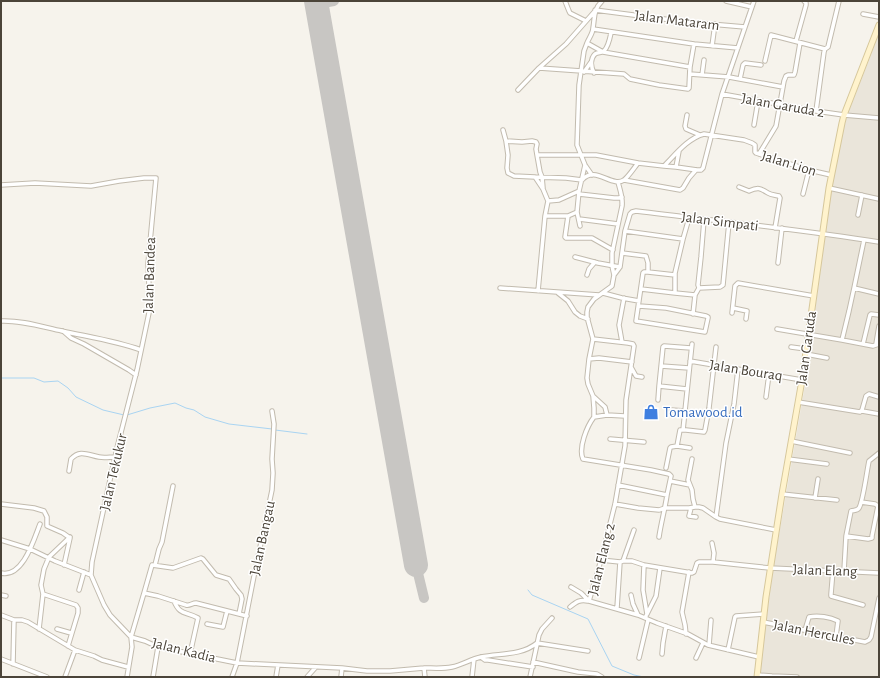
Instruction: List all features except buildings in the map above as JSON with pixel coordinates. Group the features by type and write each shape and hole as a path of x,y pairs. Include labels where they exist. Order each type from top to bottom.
{"street":[{"path":"565,1 570,14 586,21"},
{"path":"592,175 578,149 579,85 584,51 593,30 594,17 600,1"},
{"path":"726,1 752,7"},
{"path":"537,155 596,155 638,163 701,170 703,168 722,94 754,1"},
{"path":"759,154 776,126 786,76 794,75 795,72 798,42 806,5 804,1"},
{"path":"816,111 822,59 825,49 828,47 839,1"},
{"path":"518,90 539,68 566,44 596,10"},
{"name":"Jalan Mataram","path":"596,10 745,27"},
{"path":"864,14 879,17"},
{"path":"712,46 715,24"},
{"name":"Jalan Garuda","path":"757,676 770,568 802,380 831,175 844,115 879,25"},
{"path":"593,30 694,44 738,48"},
{"path":"582,72 596,54 603,52 612,33"},
{"path":"765,61 771,35 825,49"},
{"path":"587,43 603,52 690,67"},
{"path":"539,68 624,74 630,79 686,89 689,88 690,67 694,44"},
{"path":"702,75 704,60"},
{"path":"592,61 594,73"},
{"path":"740,79 743,65 745,63 761,65"},
{"path":"690,74 729,77 783,87"},
{"name":"Jalan Garuda 2","path":"722,94 816,111 879,118"},
{"path":"754,125 758,101"},
{"path":"687,115 685,126 686,129 700,135"},
{"path":"503,130 508,153 506,166 508,173 514,176 582,180 584,177 592,175 618,182 624,180 680,190 696,170"},
{"name":"Jalan Lion","path":"700,135 712,134 744,140 755,145 755,152 759,154 809,170 831,175"},
{"path":"664,166 691,140 700,135"},
{"path":"506,141 536,142 543,189"},
{"path":"676,167 679,151"},
{"path":"624,180 638,163"},
{"path":"580,226 577,212 579,192 586,165"},
{"path":"803,194 809,170"},
{"path":"535,177 543,189 548,201 545,216 538,291"},
{"name":"Jalan Bandea","path":"1,185 42,183 91,186 119,181 156,178 148,264 150,305 137,370"},
{"path":"614,275 612,266 613,250 622,206 622,197 618,182"},
{"path":"739,187 749,191 753,188 760,188 769,194 780,197 775,228"},
{"path":"829,188 878,198"},
{"path":"548,201 559,200 579,192 614,198 622,197"},
{"path":"858,215 862,195"},
{"name":"Jalan Simpati","path":"612,286 614,275 620,267 625,231 630,214 636,211 782,228 879,242"},
{"path":"545,216 568,216 577,212"},
{"path":"568,216 566,238 592,238 613,250"},
{"path":"674,293 675,275 689,218"},
{"path":"579,219 618,224"},
{"path":"693,314 695,295 699,288 698,285 704,220"},
{"path":"699,288 720,287 724,283 729,222"},
{"path":"778,264 782,228"},
{"path":"625,231 683,239"},
{"path":"842,340 864,240"},
{"path":"622,253 646,256 648,272"},
{"path":"575,257 620,267"},
{"path":"587,275 589,269 595,262"},
{"path":"638,306 651,306 708,317 706,332 661,324 637,322 636,319 643,273 648,272 675,275"},
{"path":"732,313 735,286 738,283 814,296"},
{"path":"612,286 594,299 588,307 587,312 592,339 587,378 593,396 594,417 584,436 582,458 651,470 669,474 671,476 659,537"},
{"path":"612,286 612,295"},
{"path":"500,288 557,293 612,295 639,301"},
{"path":"854,288 879,294"},
{"path":"641,289 695,295"},
{"path":"557,293 568,301 575,312 588,319"},
{"path":"592,339 622,342 619,325 624,298"},
{"path":"733,308 747,311 746,319"},
{"path":"863,344 870,315 879,316"},
{"path":"1,321 21,323 63,331 122,344 141,350"},
{"path":"777,329 872,346 877,344 879,326"},
{"path":"63,331 71,338 84,344 136,375"},
{"name":"Jalan Elang 2","path":"622,342 633,345 626,400 626,440 615,504 589,601 647,617 709,645 759,657"},
{"path":"658,400 658,386 662,366 663,347 691,346 683,430 680,430 677,446"},
{"path":"683,430 704,432 705,430 716,347"},
{"path":"792,347 827,358"},
{"path":"589,359 599,358 631,365 636,376 642,376"},
{"name":"Jalan Bouraq","path":"690,361 802,380"},
{"path":"662,366 689,368"},
{"path":"716,517 738,369"},
{"name":"Jalan Tekukur","path":"91,574 92,562 137,370"},
{"path":"766,397 769,374"},
{"path":"658,386 687,389"},
{"path":"862,411 866,396 869,394 879,397"},
{"path":"593,396 605,408 607,416"},
{"path":"798,402 879,414"},
{"path":"671,410 685,411"},
{"name":"Jalan Bangau","path":"232,677 237,663 272,490 274,424 272,411"},
{"path":"594,417 625,416"},
{"path":"610,439 644,442"},
{"path":"791,441 850,454"},
{"path":"666,468 671,447 677,446 690,448"},
{"path":"69,471 70,460 75,455 84,453 99,458 116,457"},
{"path":"844,570 846,536 851,511 859,509 869,461 879,453"},
{"path":"692,459 688,480 692,490 693,507 689,516 696,517"},
{"path":"788,459 828,464"},
{"path":"815,498 818,479"},
{"path":"670,481 690,485"},
{"path":"618,485 667,495"},
{"path":"127,677 132,647 131,637 152,565 155,565 162,542 173,486"},
{"path":"782,494 837,500"},
{"path":"846,536 869,539 872,538 878,506 861,502"},
{"path":"1,504 34,508 44,511 47,516 47,526 70,538"},
{"path":"615,504 650,510 665,508 703,508 720,519 776,530"},
{"path":"1,573 5,574 16,569 23,563 40,524"},
{"path":"617,608 621,562 634,530"},
{"path":"873,530 879,532"},
{"path":"39,629 43,594 41,585 44,569 49,557 70,538"},
{"path":"64,565 70,538"},
{"path":"1,540 30,549 64,565 91,574 110,616 131,637"},
{"path":"712,543 714,552 713,562"},
{"path":"155,565 173,568 201,558 203,559 216,575 229,579 241,595 242,599 239,614"},
{"path":"601,560 621,562 632,561 644,565 689,572 682,612 686,634"},
{"name":"Jalan Elang","path":"689,572 694,572 697,562 713,562 770,568 879,572"},
{"path":"644,565 643,593 647,617"},
{"path":"639,658 647,617 656,596 660,568"},
{"path":"833,570 832,596 863,605"},
{"path":"78,590 84,572"},
{"path":"571,586 589,601"},
{"path":"144,593 188,606 196,603 247,616"},
{"path":"43,594 77,606 78,613 68,646"},
{"path":"1,595 6,596"},
{"path":"631,595 632,602 638,615"},
{"name":"Jalan Hercules","path":"763,622 866,642 871,637 879,598"},
{"path":"570,607 581,600 589,601"},
{"path":"174,601 180,611 198,618 190,654"},
{"path":"207,624 223,627 227,611"},
{"path":"728,650 735,617 764,614"},
{"path":"1,615 14,620 28,622 75,650 102,660 128,667"},
{"path":"805,630 809,617 817,616 833,619 838,621 836,636"},
{"path":"530,677 539,635 542,629 552,618"},
{"path":"13,664 14,620"},
{"path":"709,645 711,620"},
{"path":"662,654 666,626"},
{"path":"57,629 71,633"},
{"name":"Jalan Kadia","path":"131,637 158,647 237,663"},
{"path":"237,663 390,671 451,667 481,657 523,651 537,643 588,651"},
{"path":"696,658 703,643"},
{"path":"153,677 158,647"},
{"path":"65,677 75,650"},
{"path":"481,657 485,660 533,667"},
{"path":"472,677 474,659"},
{"path":"1,660 47,677"},
{"path":"533,662 578,672 597,674 602,677"},
{"path":"276,677 278,665"},
{"path":"307,677 316,667"},
{"path":"341,677 342,668"},
{"path":"424,668 425,677"},
{"path":"577,677 578,672"},
{"path":"757,676 797,677"}],"shaded area":[{"path":"879,31 879,677 759,677 772,575 805,385 832,185 844,126"}],"waterway":[{"path":"1,378 34,378 44,382 58,381 68,388 76,397 103,410 124,415"},
{"path":"127,415 150,408 175,403 194,410 205,417 229,424 272,429"},
{"path":"275,430 307,434"},
{"path":"528,590 532,595 588,619 612,666 634,675 644,677"}],"taxiway":[{"path":"317,4 334,1"},
{"path":"416,565 424,598"}],"runway":[{"path":"316,1 416,565"}],"place":[{"name":"Tomawood.id","path":"651,412"}]}
